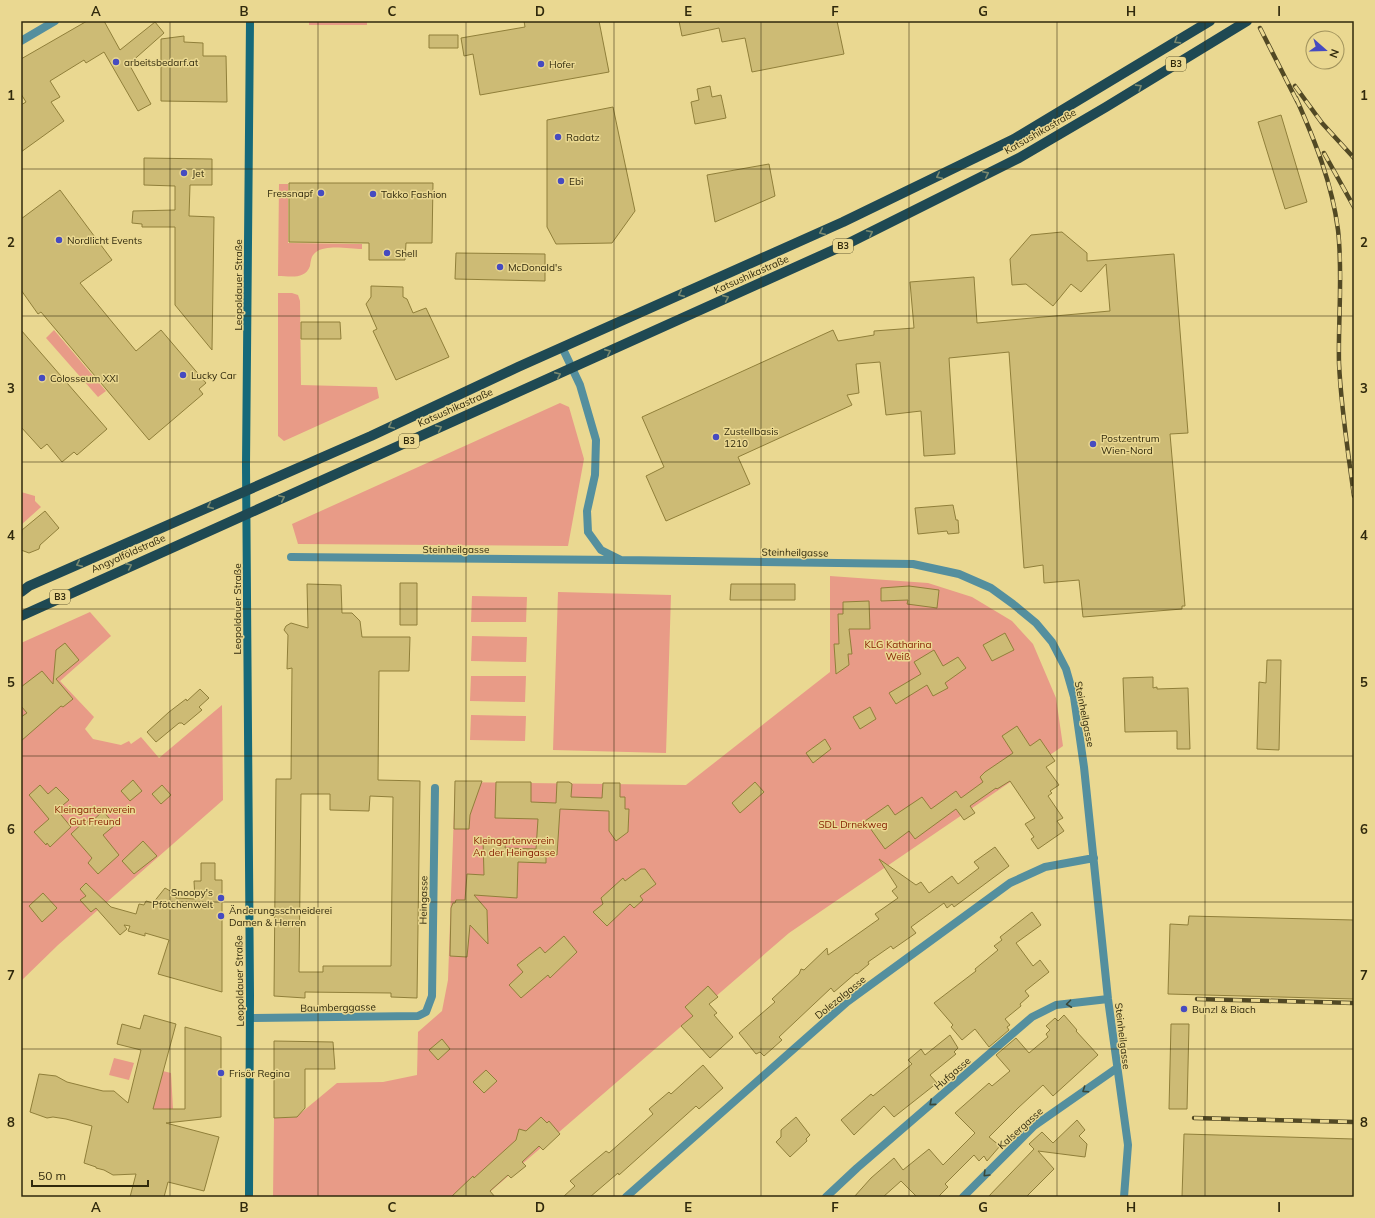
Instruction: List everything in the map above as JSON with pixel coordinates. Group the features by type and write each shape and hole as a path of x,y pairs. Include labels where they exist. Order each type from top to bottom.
{"main road":[{"name":"Leopoldauer Straße","path":"249,1197 250,1018 246,490 250,21"},
{"name":"Katsushikastraße","path":"246,490 371,436 562,348 843,222 1014,139 1210,21"},
{"name":"Katsushikastraße","path":"246,513 849,243 1019,158 1247,21"},
{"name":"Angyalföldstraße","path":"21,592 36,583 246,490"},
{"name":"Angyalföldstraße","path":"21,616 246,513"}],"street":[{"path":"21,41 54,21"},
{"name":"Steinheilgasse","path":"562,348 580,385 596,440 595,475 588,511 588,532 601,550 621,560"},
{"name":"Steinheilgasse","path":"291,557 913,564 960,574 991,588 1036,623 1052,642 1066,669 1075,704 1084,767 1108,999 1128,1145 1124,1197"},
{"name":"Heingasse","path":"426,1012 430,1006 432,996 434,788"},
{"name":"Dolezalgasse","path":"626,1197 847,1002 1010,883 1045,867 1094,858"},
{"name":"Hufgasse","path":"826,1197 857,1168 1032,1017 1056,1005 1108,999"},
{"name":"Baumberggasse","path":"250,1018 418,1016 426,1012"},
{"name":"Kalsergasse","path":"963,1197 1034,1126 1117,1068"}],"green space":[{"path":"309,21 367,21 367,25 309,25"},
{"path":"279,184 288,184 288,243 362,244 362,249 326,248 316,252 313,255 310,266 305,273 292,277 278,276"},
{"path":"278,293 292,293 298,295 300,301 301,385 377,387 379,398 284,441 278,436"},
{"path":"54,330 106,391 98,397 46,338"},
{"path":"560,403 569,407 584,459 568,546 298,544 292,524"},
{"path":"21,492 35,496 35,501 41,507 21,525"},
{"path":"830,576 928,583 972,597 1012,621 1033,644 1056,698 1063,746 789,933 484,1197 273,1197 274,1118 296,1117 337,1083 383,1082 417,1075 418,1032 442,1011 448,980 455,782 686,785 830,672"},
{"path":"558,592 671,595 666,753 553,750"},
{"path":"472,596 527,597 526,622 471,622"},
{"name":"Kleingartenverein Gut Freund","path":"90,612 111,636 60,681 94,717 85,729 93,739 121,745 129,741 131,744 141,737 159,758 222,705 223,800 58,945 21,981 21,643"},
{"path":"472,636 527,637 526,662 471,661"},
{"path":"471,676 526,676 525,702 470,701"},
{"path":"471,715 526,716 525,741 470,740"},
{"path":"114,1058 134,1063 129,1080 109,1075"},
{"path":"138,1065 171,1073 173,1109 153,1109"}],"building":[{"path":"87,21 104,21 120,50 155,22 164,33 129,64 151,104 138,111 104,52 86,63 84,60 50,81 60,97 51,102 64,121 21,152 21,105 26,102 21,94 21,59"},
{"name":"Hofer","path":"524,21 599,21 609,72 480,95 473,54 464,56 461,38 525,27"},
{"path":"679,21 837,21 844,54 752,72 745,38 722,42 719,28 682,36"},
{"path":"429,35 458,35 458,48 429,48"},
{"path":"184,36 184,42 203,43 203,56 226,56 227,102 161,101 161,39"},
{"path":"710,86 712,97 721,95 726,118 695,124 691,102 699,100 697,89"},
{"path":"613,107 635,211 612,243 556,244 547,227 547,120"},
{"path":"1281,115 1307,202 1285,209 1258,122"},
{"path":"144,158 212,159 212,185 190,185 189,216 214,217 212,350 175,305 175,227 142,227 142,224 132,223 133,211 175,210 175,186 144,185"},
{"path":"769,164 775,196 715,222 707,175"},
{"path":"289,183 433,183 432,243 406,243 405,260 369,260 369,243 289,242"},
{"path":"60,190 112,260 80,283 136,351 161,330 206,383 199,389 203,394 149,440 41,312 38,314 21,290 21,219"},
{"name":"Postzentrum Wien-Nord","path":"1062,232 1087,253 1087,261 1174,254 1188,433 1170,434 1185,606 1182,606 1182,609 1083,617 1079,580 1044,583 1043,565 1024,568 1009,352 949,358 955,454 924,456 921,411 886,415 880,362 856,364 859,393 847,395 852,405 738,457 750,484 666,521 646,476 664,467 642,417 833,330 838,341 874,335 874,331 914,328 910,282 974,277 977,323 1110,311 1106,264 1081,292 1071,284 1053,306 1026,284 1012,285 1010,259 1031,235"},
{"name":"McDonald's","path":"456,253 545,254 545,281 455,279"},
{"path":"371,286 403,287 403,297 407,299 413,313 426,308 449,357 396,380 373,331 377,329 366,304 371,297"},
{"path":"301,322 340,322 341,339 301,339"},
{"name":"Colosseum XXI","path":"21,330 107,429 77,455 74,452 62,462 47,444 41,449 21,427"},
{"path":"953,505 956,520 958,520 959,533 948,534 947,531 918,534 915,508"},
{"path":"45,511 59,528 40,545 39,549 29,553 21,550 22,530"},
{"path":"400,583 417,583 417,625 400,625"},
{"path":"307,584 341,585 342,613 352,613 360,621 362,637 410,637 409,671 379,671 378,780 420,781 417,998 391,997 391,993 305,992 305,998 274,996 276,779 291,779 292,668 287,669 288,635 284,630 286,626 291,623 308,628","holes":["301,794 330,794 330,810 369,811 370,796 393,797 391,966 323,966 323,972 299,972"]},
{"path":"731,584 795,584 795,600 730,600"},
{"path":"909,586 939,590 937,608 907,604 908,600 881,601 881,588"},
{"path":"869,601 870,629 849,629 852,654 848,654 849,665 836,674 834,644 839,644 838,614 843,614 843,602"},
{"path":"1005,633 1014,650 992,661 983,645"},
{"path":"65,643 79,660 56,679 73,699 63,707 61,706 21,741 21,717 27,713 21,706 21,687 42,671 53,684 56,650"},
{"path":"934,650 943,666 958,657 966,668 945,683 948,688 933,696 927,685 896,704 889,693 921,674 914,662"},
{"path":"1267,660 1281,660 1279,750 1257,749 1259,682 1266,683"},
{"path":"1153,677 1153,688 1188,688 1190,749 1177,749 1177,731 1125,732 1123,678"},
{"path":"200,689 209,698 199,707 202,710 184,725 179,723 156,742 147,732 169,712 186,699 187,701"},
{"path":"870,707 876,719 860,729 853,717"},
{"path":"1017,726 1030,746 1040,739 1055,761 1046,767 1059,785 1050,791 1052,793 1048,796 1063,818 1057,821 1064,831 1038,849 1031,839 1034,837 1025,824 1035,818 1010,781 997,789 996,788 970,806 975,813 964,820 956,809 915,839 909,831 885,849 865,821 888,805 895,815 922,797 931,809 956,791 961,798 983,782 980,777 985,772 1013,753 1002,736"},
{"path":"825,739 831,749 813,763 806,753"},
{"path":"133,780 142,791 130,801 121,791"},
{"path":"455,781 482,781 470,815 469,829 454,829"},
{"path":"496,782 531,782 531,802 556,803 557,782 569,782 572,784 571,797 602,798 603,783 620,783 620,797 625,797 625,809 629,809 628,832 616,841 609,831 609,811 560,809 557,855 546,854 546,863 518,862 517,898 474,895 487,910 488,944 470,925 467,957 450,956 451,908 456,900 465,900 467,874 484,875 483,839 506,839 505,848 536,849 538,819 495,818"},
{"path":"755,782 764,792 740,813 732,803"},
{"path":"40,785 48,794 56,787 69,800 57,810 71,827 50,847 47,843 46,845 34,832 49,819 29,795"},
{"path":"162,785 171,795 161,804 152,794"},
{"path":"103,811 115,825 103,835 119,855 98,874 88,863 92,858 71,834 86,820 90,823"},
{"path":"143,841 157,856 134,874 122,861"},
{"path":"995,847 1009,866 954,907 952,904 947,908 944,903 911,927 916,933 893,949 891,946 868,962 869,964 834,992 831,988 779,1037 782,1040 764,1056 760,1052 756,1054 739,1033 775,1002 772,999 799,974 801,969 804,970 827,948 828,955 879,919 875,914 898,898 892,891 897,887 879,859 916,885 921,882 929,893 952,876 958,884 979,868 974,862"},
{"path":"201,863 215,863 215,880 222,880 222,992 158,974 169,940 145,933 145,936 128,931 130,926 124,925 127,929 120,935 96,908 91,912 80,900 86,896 80,889 86,883 111,907 136,914 139,904 144,905 146,901 153,903 165,888 172,892 176,898 195,899 194,881 201,881"},
{"path":"641,869 645,869 656,884 640,896 643,900 634,908 630,904 607,926 593,912 603,904 601,898 623,878 625,881"},
{"path":"43,893 57,908 42,922 29,906"},
{"path":"1032,912 1041,925 1016,943 1033,966 1040,960 1049,972 1025,991 1029,996 1020,1004 1021,1006 1005,1019 1010,1025 1007,1027 1009,1030 989,1047 975,1029 962,1040 951,1027 953,1025 934,1003 976,971 975,969 998,950 994,946 1002,940 1000,937"},
{"name":"Bunzl & Biach","path":"1189,916 1354,920 1354,999 1168,994 1170,924 1188,925"},
{"path":"564,936 577,952 550,978 548,975 521,998 509,985 523,972 517,965 540,947 545,953"},
{"path":"708,986 718,997 709,1004 717,1013 714,1015 733,1037 710,1058 681,1026 693,1016 685,1007"},
{"path":"144,1015 176,1024 153,1109 185,1109 185,1027 221,1037 221,1117 166,1123 219,1137 204,1191 168,1182 164,1197 130,1197 136,1174 113,1175 84,1163 92,1126 66,1119 53,1117 47,1118 30,1112 39,1074 56,1076 67,1082 103,1091 114,1091 128,1103 141,1050 117,1044 122,1024 140,1029"},
{"path":"1064,1015 1077,1030 1076,1031 1098,1055 1053,1096 1043,1085 1018,1108 989,1137 1000,1146 987,1161 984,1156 979,1161 974,1155 945,1184 948,1187 938,1197 917,1197 901,1181 883,1197 854,1197 871,1178 894,1158 903,1170 929,1149 943,1165 975,1133 955,1113 989,1083 992,1086 1010,1071 996,1055 1016,1038 1029,1053 1048,1037 1046,1034 1050,1030 1046,1026 1055,1018 1058,1021"},
{"path":"1171,1024 1189,1024 1187,1109 1169,1109"},
{"path":"950,1035 958,1048 954,1052 956,1054 930,1075 937,1083 894,1117 884,1106 854,1135 841,1120 871,1094 873,1096 912,1064 908,1060 921,1049 925,1055"},
{"path":"442,1039 450,1049 438,1060 429,1050"},
{"path":"274,1041 333,1042 335,1069 305,1069 305,1108 297,1117 274,1118"},
{"path":"703,1065 723,1088 699,1109 696,1106 619,1175 618,1173 590,1197 563,1197 575,1186 570,1181 606,1151 609,1153 653,1114 649,1109 669,1092 671,1094"},
{"path":"486,1070 497,1081 484,1093 473,1082"},
{"path":"541,1117 547,1123 549,1121 560,1134 543,1150 539,1146 522,1162 526,1166 511,1178 508,1175 490,1191 495,1197 451,1197 473,1176 474,1178 516,1140 519,1129 526,1131"},
{"path":"796,1117 810,1135 806,1139 807,1141 790,1157 776,1142 781,1137 781,1130"},
{"path":"1077,1120 1085,1130 1079,1136 1087,1144 1085,1157 1038,1151 1054,1169 1026,1197 988,1197 1034,1149 1029,1144 1042,1132 1053,1143"},
{"path":"1184,1134 1354,1139 1354,1197 1182,1197"}],"railway":[{"path":"1260,28 1298,103"},
{"path":"1295,86 1322,123 1354,158"},
{"path":"1296,98 1322,162 1332,196 1338,230 1340,263 1339,363 1341,397 1354,496"},
{"path":"1324,153 1354,207"},
{"path":"1197,999 1354,1003"},
{"path":"1194,1118 1354,1122"}],"place":[{"name":"arbeitsbedarf.at","path":"116,62"},
{"name":"Hofer","path":"541,64"},
{"name":"Radatz","path":"558,137"},
{"name":"Jet","path":"184,173"},
{"name":"Ebi","path":"561,181"},
{"name":"Fressnapf","path":"321,193"},
{"name":"Takko Fashion","path":"373,194"},
{"name":"Nordlicht Events","path":"59,240"},
{"name":"Shell","path":"387,253"},
{"name":"McDonald's","path":"500,267"},
{"name":"Lucky Car","path":"183,375"},
{"name":"Colosseum XXI","path":"42,378"},
{"name":"Zustellbasis 1210","path":"716,437"},
{"name":"Postzentrum Wien-Nord","path":"1093,444"},
{"name":"Snoopy's Pfötchenwelt","path":"221,898"},
{"name":"Änderungsschneiderei Damen & Herren","path":"221,916"},
{"name":"Bunzl & Biach","path":"1184,1009"},
{"name":"Frisör Regina","path":"221,1073"}],"park label":[{"name":"KLG Katharina Weiß","path":"898,650"},
{"name":"SDL Drnekweg","path":"853,824"},
{"name":"Kleingartenverein An der Heingasse","path":"514,846"}]}
